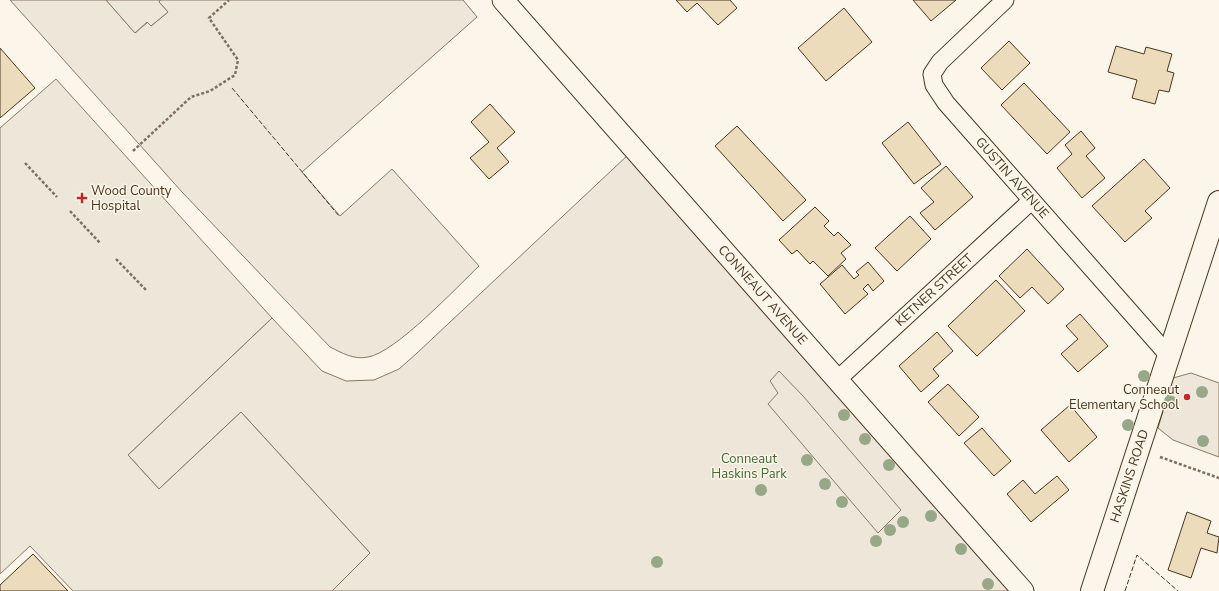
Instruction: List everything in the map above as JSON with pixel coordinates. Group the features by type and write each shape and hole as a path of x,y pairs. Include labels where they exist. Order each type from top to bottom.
{"main road":[{"name":"HASKINS ROAD","path":"1092,591 1219,202"}],"street":[{"name":"CONNEAUT AVENUE","path":"503,0 838,379 1022,591"},
{"name":"GUSTIN AVENUE","path":"1005,0 940,62 932,74 934,85 946,102 1169,356"},
{"name":"KETNER STREET","path":"838,379 1031,200"}],"path":[{"path":"133,151 191,97 210,91 235,75 238,60 209,18 229,0"},
{"path":"25,163 57,197"},
{"path":"70,211 100,243"},
{"path":"116,259 146,290"},
{"path":"1160,457 1219,478"}],"green space":[{"path":"10,0 106,0 135,33 148,22 151,26 168,12 159,2 160,0 463,0 477,17 302,172 340,216 392,169 479,266 425,318 394,344 380,353 368,357 358,358 339,352 330,347 182,192"},
{"name":"Conneaut Haskins Park","path":"629,154 748,295 757,287 1023,591 332,591 370,553 241,412 159,489 128,455 272,318 322,371 346,381 374,380 399,369"},
{"path":"1191,373 1219,383 1219,457 1173,440 1158,428 1173,378"}],"shaded area":[{"path":"106,0 160,0 159,2 168,12 151,26 147,22 135,33"},
{"name":"Wood County Hospital","path":"56,79 272,318 128,455 159,489 241,412 370,553 332,591 73,591 30,546 0,574 0,128"},
{"path":"779,371 803,396 901,510 878,533 768,404 778,393 770,381"}],"building":[{"path":"676,0 730,0 737,8 718,25 697,3 687,12"},
{"path":"913,0 956,0 931,21"},
{"path":"844,8 872,42 826,81 798,48"},
{"path":"1009,41 1030,63 1002,90 981,68"},
{"path":"1116,46 1144,54 1146,47 1172,54 1167,71 1174,73 1169,92 1159,90 1155,104 1132,98 1137,80 1108,72"},
{"path":"0,48 35,88 0,118"},
{"path":"1024,83 1070,132 1047,154 1001,105"},
{"path":"490,104 515,132 497,148 509,162 489,179 470,158 489,142 471,122"},
{"path":"908,122 941,164 914,184 882,143"},
{"path":"737,126 806,200 783,221 715,146"},
{"path":"1081,131 1095,148 1086,156 1105,178 1082,198 1057,168 1072,154 1065,145"},
{"path":"1144,159 1170,188 1145,211 1152,218 1125,242 1092,206"},
{"path":"946,166 973,197 935,230 920,213 934,202 921,188"},
{"path":"815,207 829,221 824,226 834,236 838,232 851,245 841,253 846,259 828,276 813,261 810,264 797,250 792,254 779,240"},
{"path":"910,216 931,239 897,271 875,248"},
{"path":"1027,249 1064,289 1048,304 1032,287 1020,298 999,276"},
{"path":"868,262 884,281 873,291 868,284 863,289 868,294 845,314 820,284 842,265 854,279 859,275 856,272"},
{"path":"996,280 1025,311 977,356 948,326"},
{"path":"1080,314 1108,346 1078,372 1061,354 1078,339 1066,326"},
{"path":"937,332 953,351 933,369 939,376 921,392 899,366"},
{"path":"948,384 979,417 959,436 928,402"},
{"path":"1070,405 1097,437 1069,462 1041,430"},
{"path":"982,428 1011,461 994,476 964,443"},
{"path":"1057,476 1069,490 1031,522 1007,494 1023,480 1035,494"},
{"path":"1187,512 1211,521 1207,533 1219,537 1217,553 1201,548 1191,578 1168,570"},
{"path":"33,554 68,591 0,591 0,585"}],"fence":[{"path":"232,88 339,216"},
{"path":"1125,591 1137,555 1178,591"}],"place":[{"name":"Wood County Hospital","path":"82,198"},
{"name":"Conneaut Elementary School","path":"1187,397"}]}
